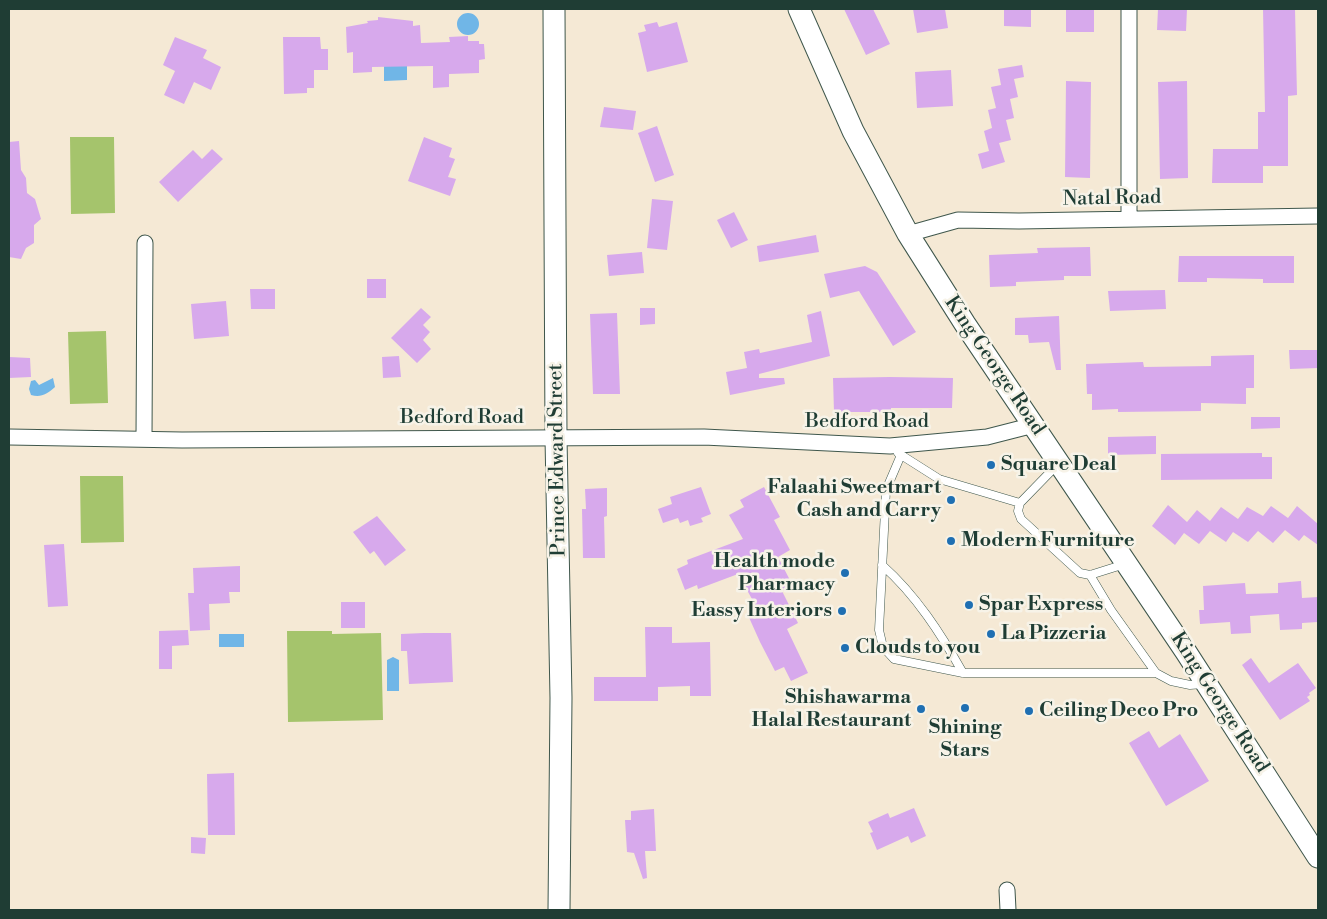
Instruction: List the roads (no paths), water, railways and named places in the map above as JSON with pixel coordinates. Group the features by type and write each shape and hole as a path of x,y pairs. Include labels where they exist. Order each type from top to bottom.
{"main road":[{"name":"Prince Edward Street","path":"554,9 556,438 560,660 559,910"},
{"name":"King George Road","path":"799,9 853,131 908,234 965,324 1126,563 1318,857"}],"street":[{"path":"1129,9 1129,219"},
{"name":"Natal Road","path":"908,234 958,220 1318,216"},
{"path":"144,438 145,243"},
{"name":"Bedford Road","path":"9,437 704,438 895,450 987,437 1034,425"},
{"path":"1007,890 1008,910"}],"lane":[{"path":"1020,503 939,479 895,450 886,490 879,630 882,647 894,659 963,673 1156,673"},
{"path":"1059,463 1020,503 1018,511 1021,519 1080,573 1090,575 1126,563"},
{"path":"882,565 905,585 948,646 963,673"},
{"path":"1090,575 1111,610 1156,673 1171,681 1190,685 1206,684"}],"water":[{"path":"468,13 476,16 479,24 476,32 468,35 460,32 457,24 460,16"},
{"path":"407,65 407,80 384,81 384,66"},
{"path":"53,378 55,387 41,396 31,395 29,389 31,381 35,380 39,385"},
{"path":"219,634 244,634 244,647 219,647"},
{"path":"393,657 399,660 399,691 387,691 387,660"}],"place":[{"name":"Square Deal","path":"991,465"},
{"name":"Falaahi Sweetmart Cash and Carry","path":"951,500"},
{"name":"Modern Furniture","path":"951,541"},
{"name":"Health mode Pharmacy","path":"845,573"},
{"name":"Spar Express","path":"969,605"},
{"name":"Eassy Interiors","path":"842,611"},
{"name":"La Pizzeria","path":"991,634"},
{"name":"Clouds to you","path":"845,648"},
{"name":"Shining Stars","path":"965,708"},
{"name":"Shishawarma Halal Restaurant","path":"921,709"},
{"name":"Ceiling Deco Pro","path":"1029,711"}]}
